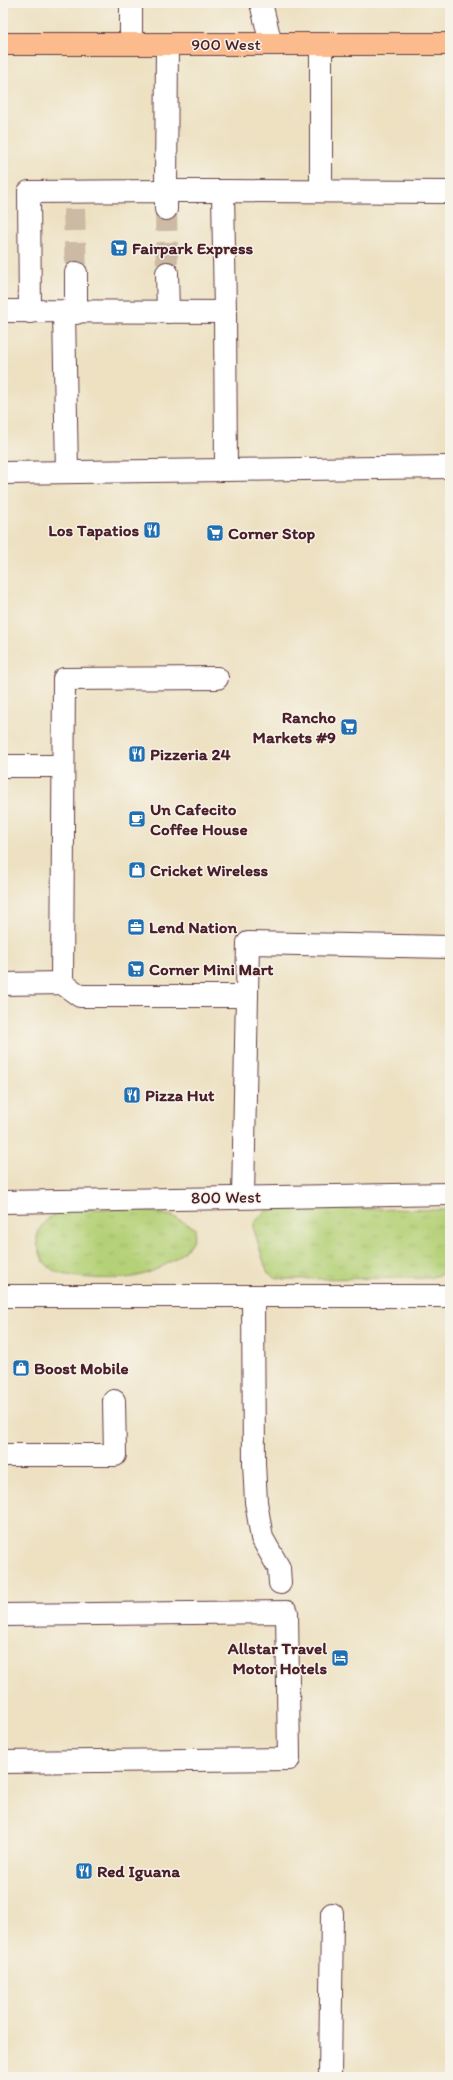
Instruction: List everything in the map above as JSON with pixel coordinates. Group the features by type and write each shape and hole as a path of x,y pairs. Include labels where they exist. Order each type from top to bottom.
{"main road":[{"name":"900 West","path":"3,44 450,44"}],"street":[{"path":"130,3 131,44"},
{"path":"261,3 271,44"},
{"path":"166,200 167,44"},
{"path":"320,191 321,44"},
{"path":"223,191 226,470"},
{"path":"30,312 29,192 74,200 166,200 223,191 450,192"},
{"path":"67,472 70,313 76,273"},
{"path":"167,273 168,312"},
{"path":"3,311 70,313 224,312"},
{"path":"3,473 450,467"},
{"path":"62,983 64,679 217,678"},
{"path":"3,766 63,766"},
{"path":"243,1197 248,943 450,947"},
{"path":"3,984 62,983 80,996 247,996"},
{"name":"800 West","path":"3,1202 450,1194"},
{"path":"3,1296 450,1296"},
{"path":"253,1296 254,1462 256,1502 262,1538 279,1568 280,1583"},
{"path":"3,1455 115,1455 114,1401"},
{"path":"3,1615 287,1612 289,1759 3,1762"},
{"path":"330,2077 332,1914"}],"green space":[{"path":"274,1208 450,1210 450,1272 428,1278 284,1279 274,1277 267,1272 254,1230 254,1223 267,1210"},
{"path":"62,1209 139,1209 172,1216 195,1228 194,1237 182,1253 173,1260 162,1267 142,1275 116,1278 71,1276 55,1271 47,1265 40,1254 37,1241 39,1231 45,1222"}],"tunnel":[{"path":"74,209 76,273"},
{"path":"166,209 167,273"}],"place":[{"name":"Fairpark Express","path":"119,248"},
{"name":"Los Tapatios","path":"152,530"},
{"name":"Corner Stop","path":"215,533"},
{"name":"Rancho Markets #9","path":"349,727"},
{"name":"Pizzeria 24","path":"137,754"},
{"name":"Un Cafecito Coffee House","path":"137,819"},
{"name":"Cricket Wireless","path":"137,870"},
{"name":"Lend Nation","path":"136,927"},
{"name":"Corner Mini Mart","path":"136,969"},
{"name":"Pizza Hut","path":"132,1095"},
{"name":"Boost Mobile","path":"21,1368"},
{"name":"Allstar Travel Motor Hotels","path":"340,1658"},
{"name":"Red Iguana","path":"84,1871"}]}
